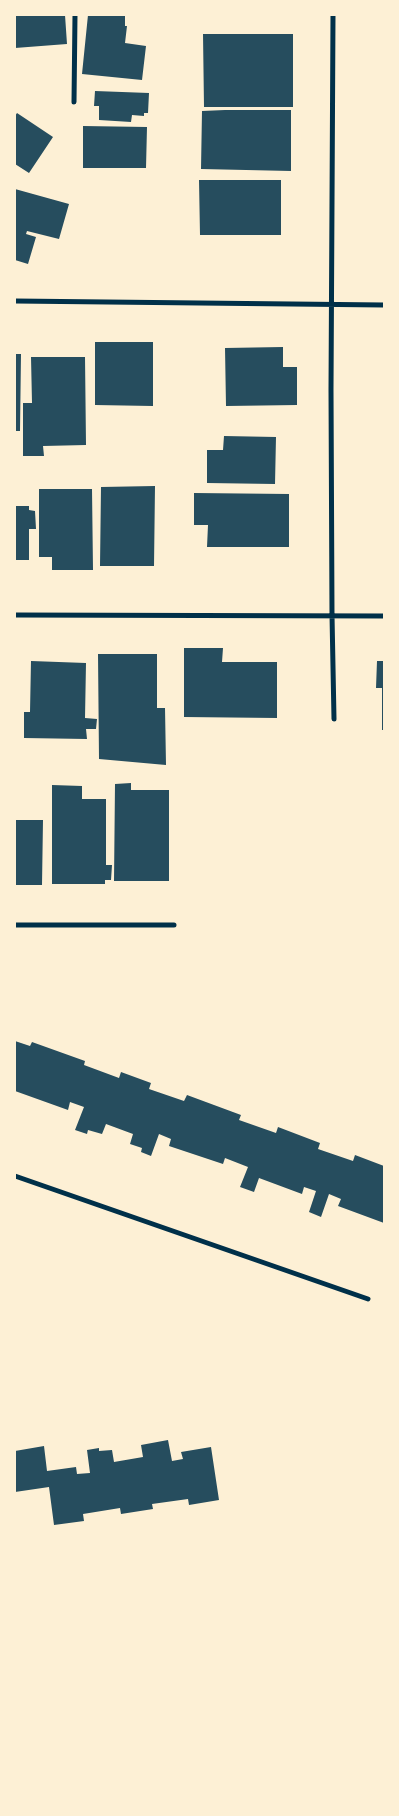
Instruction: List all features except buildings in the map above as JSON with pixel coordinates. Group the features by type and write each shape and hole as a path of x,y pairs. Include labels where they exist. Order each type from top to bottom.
{"street":[{"path":"74,102 75,15"},
{"path":"333,15 332,616 334,719"},
{"path":"15,301 384,305"},
{"path":"15,615 384,616"},
{"path":"15,925 174,924"},
{"path":"15,1176 368,1299"}]}
